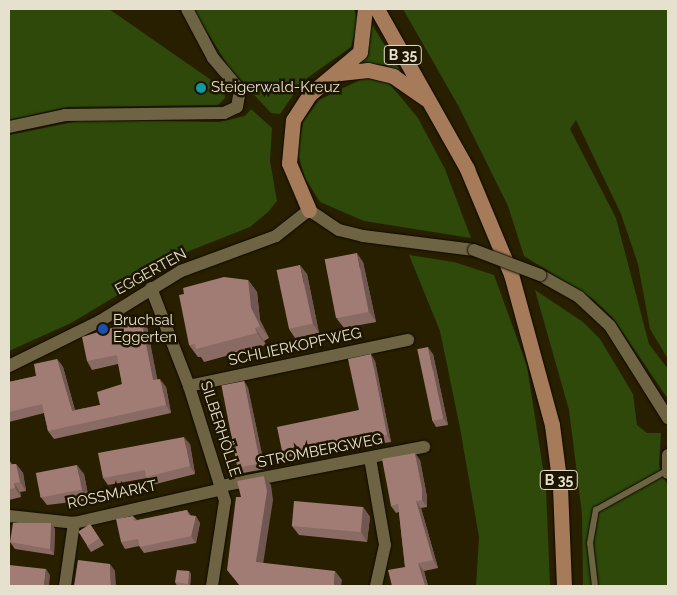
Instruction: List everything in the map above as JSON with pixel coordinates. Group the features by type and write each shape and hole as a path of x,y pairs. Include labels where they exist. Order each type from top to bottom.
{"main road":[{"path":"309,210 289,163 293,120 310,94 340,73 360,52 365,9"},
{"name":"B 35","path":"377,9 430,101 490,219 541,375 560,487 564,586"},
{"path":"340,73 368,70 393,76 430,101"}],"street":[{"path":"9,127 65,114 224,113 237,107 240,90 213,58 187,9"},
{"path":"309,210 339,230 363,236 474,250 540,275 579,297 610,326 668,418"},
{"name":"EGGERTEN","path":"9,366 100,321 181,271 276,236 309,210"},
{"name":"SILBERHÖLLE","path":"151,288 189,386 222,488 224,501 212,586"},
{"name":"SCHLIERKOPFWEG","path":"189,386 408,340"},
{"name":"STROMBERGWEG","path":"222,488 424,447"},
{"path":"668,455 668,471"},
{"path":"370,458 385,544 376,586"},
{"name":"ROSSMARKT","path":"9,516 74,523 222,488"},
{"path":"66,586 74,523"}],"lane":[{"path":"595,586 590,543 596,510 668,471"}],"green space":[{"path":"9,9 109,9 224,89 225,98 218,105 67,107 9,120"},
{"path":"193,9 354,9 358,21 351,47 303,81 280,114 271,113 230,69"},
{"path":"403,9 668,9 668,359 650,329 638,264 621,214 576,120 570,129 616,218 649,344 668,369 668,399 613,318 593,299 524,256 508,206 459,107"},
{"path":"371,23 401,72 398,74 386,65 359,63"},
{"path":"364,78 388,82 418,118 445,169 471,238 364,221 320,202 305,178 298,154 303,122 319,100"},
{"path":"251,109 272,128 270,161 277,201 268,212 250,227 159,263 158,271 71,323 9,351 9,135 88,119 219,122 245,116"},
{"path":"409,255 454,262 494,275 527,366 546,488 550,586 476,586 479,537 460,428 440,331"},
{"path":"535,290 583,322 600,339 633,394 637,425 647,433 661,433 659,466 668,487 668,586 583,586 582,514 569,410"}],"building":[{"path":"357,253 368,312 336,318 325,259"},
{"path":"300,265 312,324 289,329 277,270"},
{"path":"224,277 248,280 251,308 260,326 255,328 257,333 196,349 195,344 189,345 179,295 184,294 183,288"},
{"path":"141,319 153,380 160,379 166,405 48,431 42,404 9,412 9,382 36,376 34,364 57,359 72,411 100,405 97,392 122,384 117,355 87,361 82,337"},
{"path":"428,347 443,418 432,421 417,349"},
{"path":"371,354 387,435 282,451 277,427 359,410 348,359"},
{"path":"244,381 260,463 237,468 221,385"},
{"path":"184,437 190,466 146,477 145,470 103,478 98,453"},
{"path":"415,453 422,489 422,500 416,501 433,560 418,563 425,586 392,586 388,570 405,567 398,504 391,506 382,459"},
{"path":"16,464 20,482 14,483 15,488 9,489 9,465"},
{"path":"77,465 82,490 41,498 36,473"},
{"path":"264,476 267,491 256,562 335,571 334,586 240,586 227,570 236,497 241,497 237,481"},
{"path":"294,501 363,507 361,532 292,526"},
{"path":"187,510 188,515 196,516 191,536 140,547 138,539 121,542 116,519 133,516 134,521"},
{"path":"13,523 51,523 50,549 10,542"},
{"path":"90,524 99,538 88,546 78,532"},
{"path":"78,560 110,564 111,586 74,586"},
{"path":"9,565 46,569 44,586 9,586"},
{"path":"177,570 189,571 188,584 175,582"}],"place":[{"name":"Steigerwald-Kreuz","path":"201,88"},
{"name":"Bruchsal Eggerten","path":"103,329"}]}
